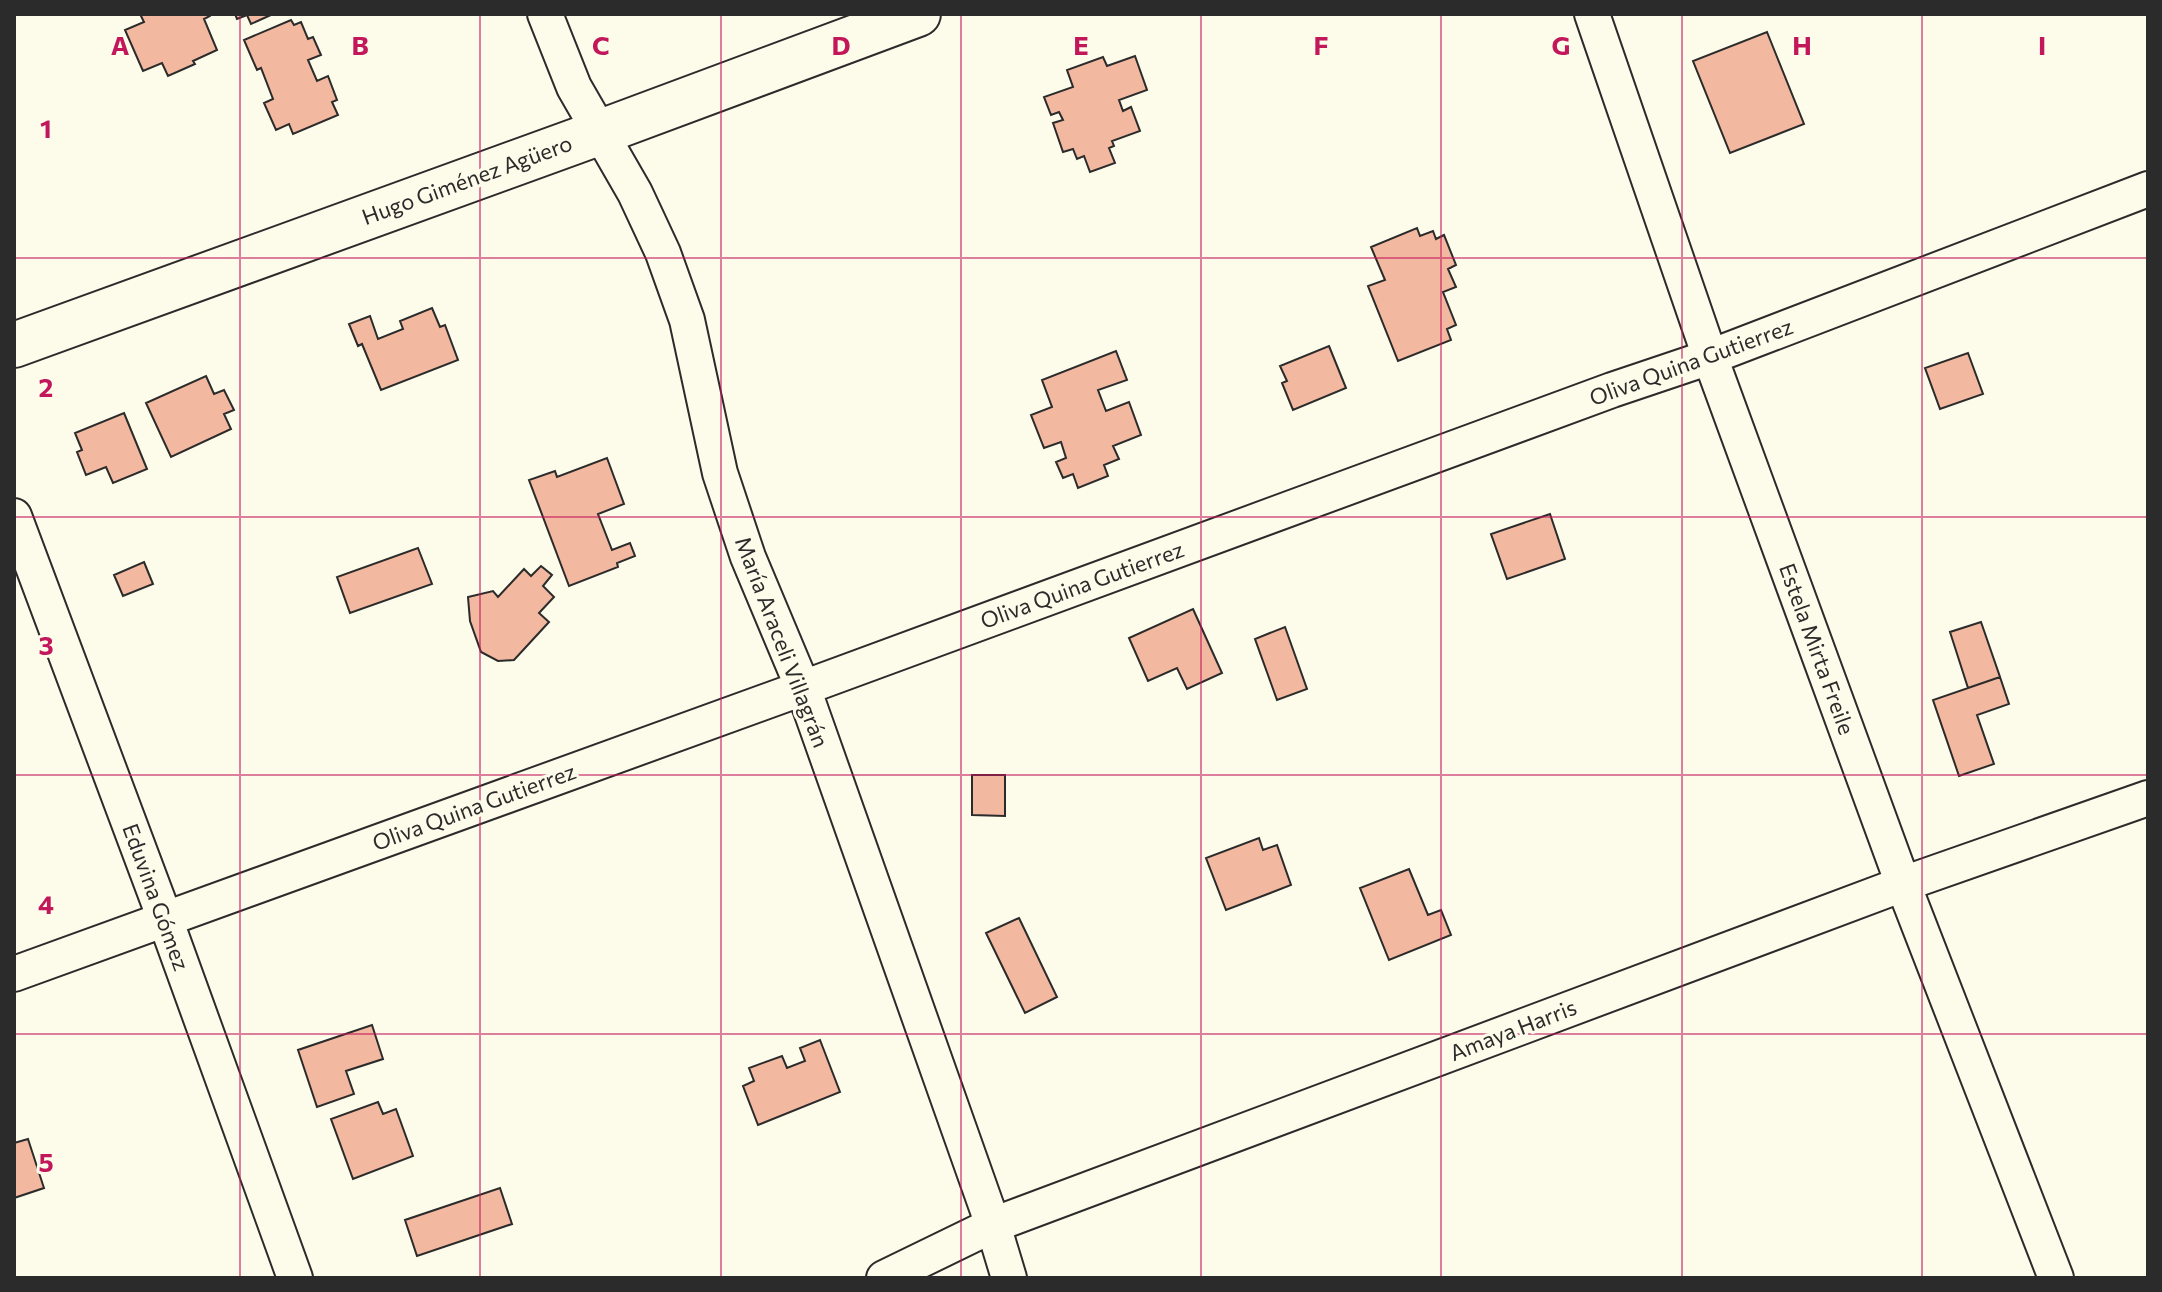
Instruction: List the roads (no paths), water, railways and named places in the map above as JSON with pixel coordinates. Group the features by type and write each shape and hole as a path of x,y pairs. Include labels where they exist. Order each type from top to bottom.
{"street":[{"name":"María Araceli Villagrán","path":"545,14 574,87 635,193 663,253 687,320 720,473 748,557 803,688 1009,1278"},
{"name":"Hugo Giménez Agüero","path":"14,345 918,14"},
{"name":"Estela Mirta Freile","path":"1592,14 1710,357 1903,884 2056,1278"},
{"name":"Oliva Quina Gutierrez","path":"14,974 1612,390 1710,357 2148,189"},
{"name":"Eduvina Gómez","path":"14,516 295,1278"},
{"name":"Amaya Harris","path":"884,1278 993,1225 1903,884 2148,798"}]}
